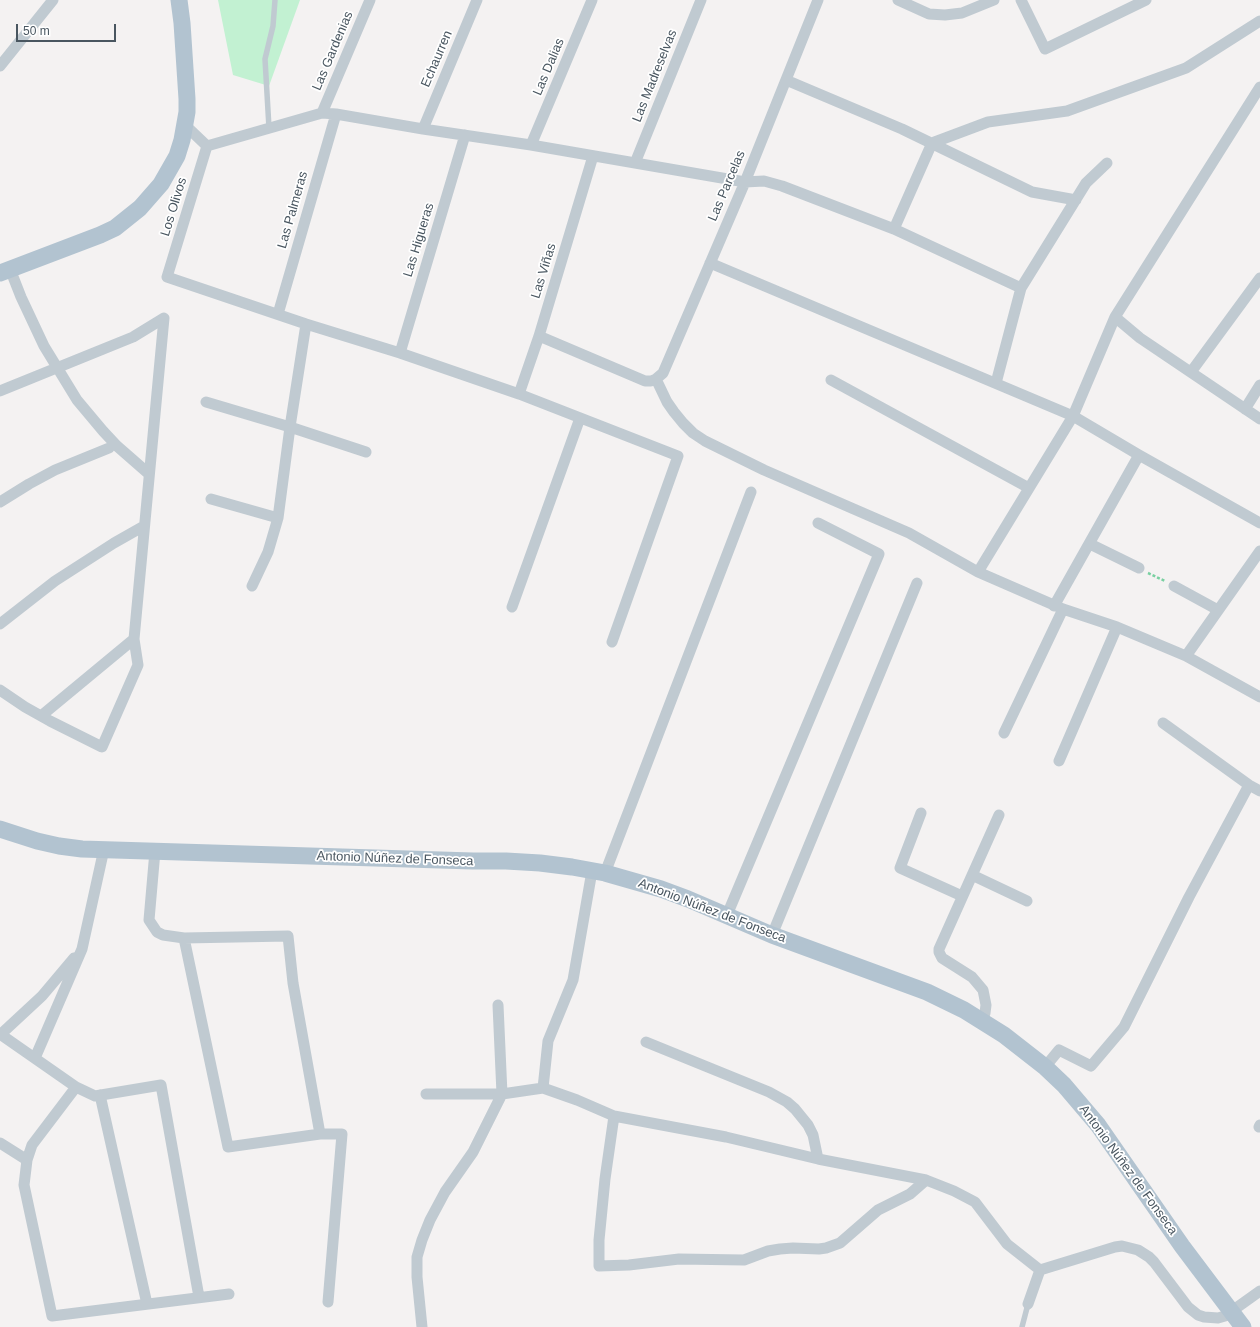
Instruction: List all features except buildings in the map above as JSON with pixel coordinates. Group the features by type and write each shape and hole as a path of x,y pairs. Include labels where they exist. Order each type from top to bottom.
{"main road":[{"path":"5,271 100,235 128,219 144,204 161,184 177,156 185,125 187,99 179,0"},
{"name":"Antonio Núñez de Fonseca","path":"0,829 37,841 82,849 506,861 540,863 599,872 661,889 727,915 772,935 927,992 982,1021 1025,1050 1045,1067 1082,1104 1182,1246 1243,1327"}],"street":[{"path":"0,66 53,0"},
{"name":"Las Gardenias","path":"322,113 370,0"},
{"name":"Echaurren","path":"423,129 477,0"},
{"name":"Las Dalias","path":"531,145 592,0"},
{"name":"Las Madreselvas","path":"635,163 701,0"},
{"name":"Las Parcelas","path":"656,379 660,377 666,369 818,0"},
{"path":"898,0 930,14 945,15 962,13 994,0"},
{"path":"1021,0 1045,49 1146,0"},
{"path":"894,229 932,143 988,122 1067,111 1186,68 1260,21"},
{"path":"786,80 902,129 1032,192 1076,200"},
{"path":"978,572 1073,416 1115,317 1260,87"},
{"path":"185,125 207,146 322,113 336,114 531,145 744,182 764,181 782,186 894,229 1021,288"},
{"name":"Las Palmeras","path":"278,314 336,114"},
{"name":"Las Higueras","path":"400,353 465,135"},
{"name":"Los Olivos","path":"207,146 167,276 278,314"},
{"name":"Las Viñas","path":"519,394 539,336 593,156"},
{"path":"996,383 1021,288 1086,183 1107,163"},
{"path":"710,263 1073,416 1138,455 1260,523"},
{"path":"5,271 56,368 77,400 103,431 149,474"},
{"path":"1191,372 1260,278"},
{"path":"278,314 400,353 519,394 678,456 612,642"},
{"path":"1115,317 1140,338 1260,419"},
{"path":"0,391 133,337 164,318 134,639 138,665 102,747 41,716 0,690"},
{"path":"252,586 268,552 278,518 306,324"},
{"path":"539,336 639,379 650,381 656,379 666,402 683,423 693,433 705,441 764,470 909,533 978,572 1059,607 1117,627 1186,656 1260,697"},
{"path":"831,380 1029,488"},
{"path":"1244,409 1260,385"},
{"path":"206,402 366,452"},
{"path":"512,607 580,418"},
{"path":"0,502 55,470 109,448"},
{"path":"1004,734 1059,607 1090,544 1138,455"},
{"path":"543,1088 548,1041 573,980 599,872 751,492"},
{"path":"211,499 278,518"},
{"path":"727,915 879,554 818,523"},
{"path":"0,624 55,581 114,543 144,526"},
{"path":"1090,544 1138,568"},
{"path":"1186,656 1260,551"},
{"path":"772,935 917,583"},
{"path":"1174,586 1218,610"},
{"path":"1059,761 1117,627"},
{"path":"41,716 134,639"},
{"path":"1164,723 1249,785 1260,791"},
{"path":"1045,1067 1059,1050 1091,1066 1124,1027 1189,897 1249,785"},
{"path":"921,813 900,868 962,896"},
{"path":"982,1021 986,1005 983,990 972,977 945,960 939,952 939,946 1000,815"},
{"path":"35,1058 82,949 104,849"},
{"path":"155,851 149,920 157,932 163,935 184,938 288,936 293,983 320,1134"},
{"path":"972,875 1027,901"},
{"path":"184,938 228,1147 320,1134 342,1134 328,1302"},
{"path":"82,949 42,996 0,1035 76,1087 95,1096 161,1085 199,1297"},
{"path":"422,1327 417,1277 417,1257 422,1240 430,1220 445,1192 473,1152 502,1094 498,1005"},
{"path":"646,1042 769,1092 796,1108 808,1125 813,1136 818,1159"},
{"path":"76,1087 32,1145 27,1160 24,1185 52,1316 229,1294"},
{"path":"426,1094 502,1094 543,1088 577,1100 614,1116 726,1137 818,1159 926,1180 954,1191 975,1202 1007,1244 1040,1270"},
{"path":"100,1095 147,1304"},
{"path":"614,1116 605,1178 599,1240 599,1266 629,1265 680,1259 744,1260 768,1251 780,1249 826,1248 840,1243 878,1210 910,1194 926,1180"},
{"path":"0,1144 27,1160"},
{"path":"1040,1270 1115,1247 1130,1247 1144,1253 1154,1262 1193,1312 1210,1318 1218,1318 1231,1312 1260,1291"},
{"path":"1028,1304 1040,1270"}],"lane":[{"path":"269,128 265,59 273,26 275,0"},
{"path":"1022,1327 1028,1304"}],"path":[{"path":"1138,568 1174,586"}],"green space":[{"path":"218,0 300,0 269,86 233,75"}]}
